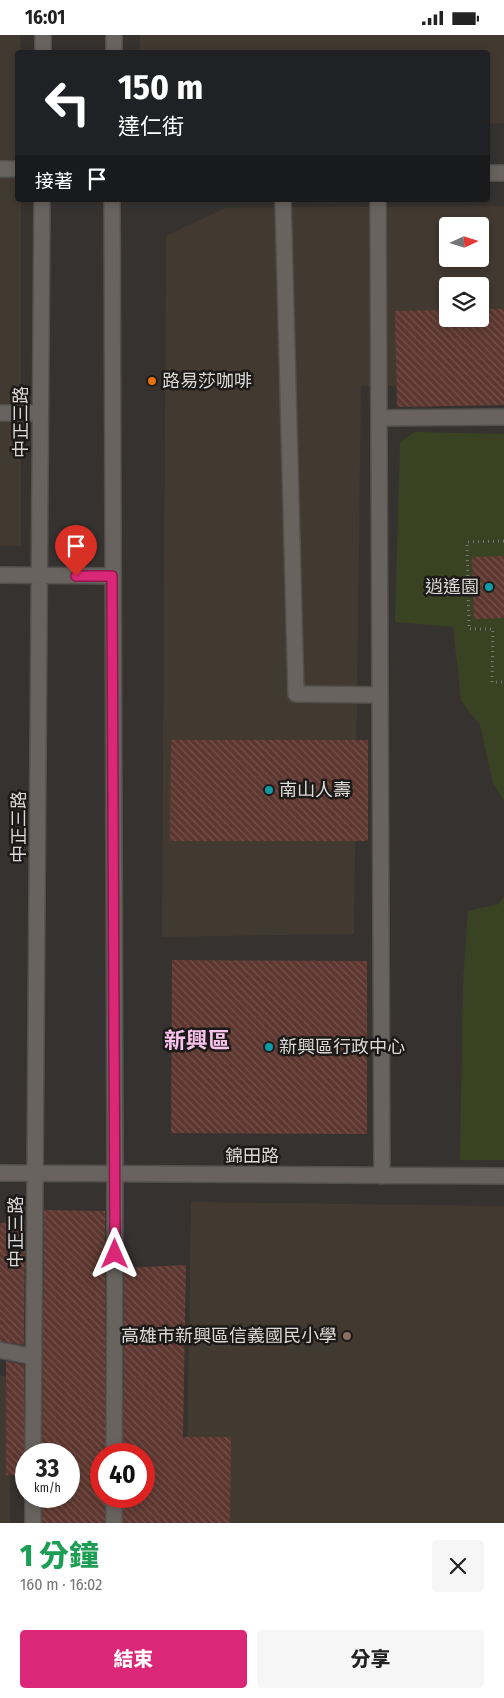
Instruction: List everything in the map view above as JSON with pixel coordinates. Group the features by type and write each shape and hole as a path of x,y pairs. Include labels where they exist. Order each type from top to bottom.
{"street":[{"path":"43,35 43,50"},
{"path":"114,35 114,50"},
{"path":"0,169 15,169"},
{"path":"490,173 504,173"},
{"name":"中正三路","path":"33,1443 42,202"},
{"path":"112,202 114,1443"},
{"path":"284,202 296,694 380,695"},
{"path":"378,202 382,1176"},
{"path":"0,413 40,413"},
{"path":"379,418 504,417"},
{"path":"0,575 112,576"},
{"name":"錦田路","path":"0,1173 504,1176"},
{"path":"0,1350 34,1357"},
{"path":"32,1523 33,1508"},
{"path":"114,1508 114,1523"}],"path":[{"path":"504,541 467,542 469,629 493,629 492,682 504,682"}],"shaded area":[{"path":"0,35 20,35 21,50 15,50 15,202 21,202 21,546 0,546"},
{"path":"140,35 504,35 504,123 490,124 490,50 140,50"},
{"path":"504,206 504,385 361,386 354,934 162,937 166,236 225,208"},
{"name":"高雄市新興區信義國民小學","path":"191,1202 504,1206 504,1523 186,1523"},
{"path":"0,1376 10,1376 10,1523 0,1523"}],"green space":[{"name":"逍遙園","path":"414,432 504,434 504,801 493,783 480,725 461,701 453,627 395,622 400,442"},
{"path":"504,896 504,1160 460,1160 463,981 468,911 499,904"}],"building":[{"path":"489,309 504,309 504,405 397,407 395,311 439,310 439,327 489,327"},
{"name":"逍遙園","path":"504,556 504,618 474,619 472,557"},
{"name":"南山人壽","path":"171,740 368,740 368,841 170,841"},
{"name":"新興區行政中心","path":"172,960 367,961 367,1134 171,1133"},
{"path":"44,1210 105,1211 105,1443 90,1443 90,1508 105,1508 105,1523 42,1523 42,1508 80,1508 80,1443 42,1443"},
{"path":"25,1221 24,1345 0,1341 0,1223"},
{"path":"186,1265 183,1437 231,1437 230,1523 123,1523 123,1508 155,1508 155,1443 123,1443 124,1268"},
{"path":"6,1361 24,1365 24,1443 15,1443 15,1475 6,1475"}],"place":[{"name":"路易莎咖啡","path":"152,381"},
{"name":"逍遙園","path":"489,587"},
{"name":"南山人壽","path":"269,790"},
{"name":"新興區行政中心","path":"269,1047"},
{"name":"高雄市新興區信義國民小學","path":"347,1336"}],"district":[{"name":"新興區","path":"197,1040"}],"route":[{"path":"76,576 112,576 115,1254"}]}
